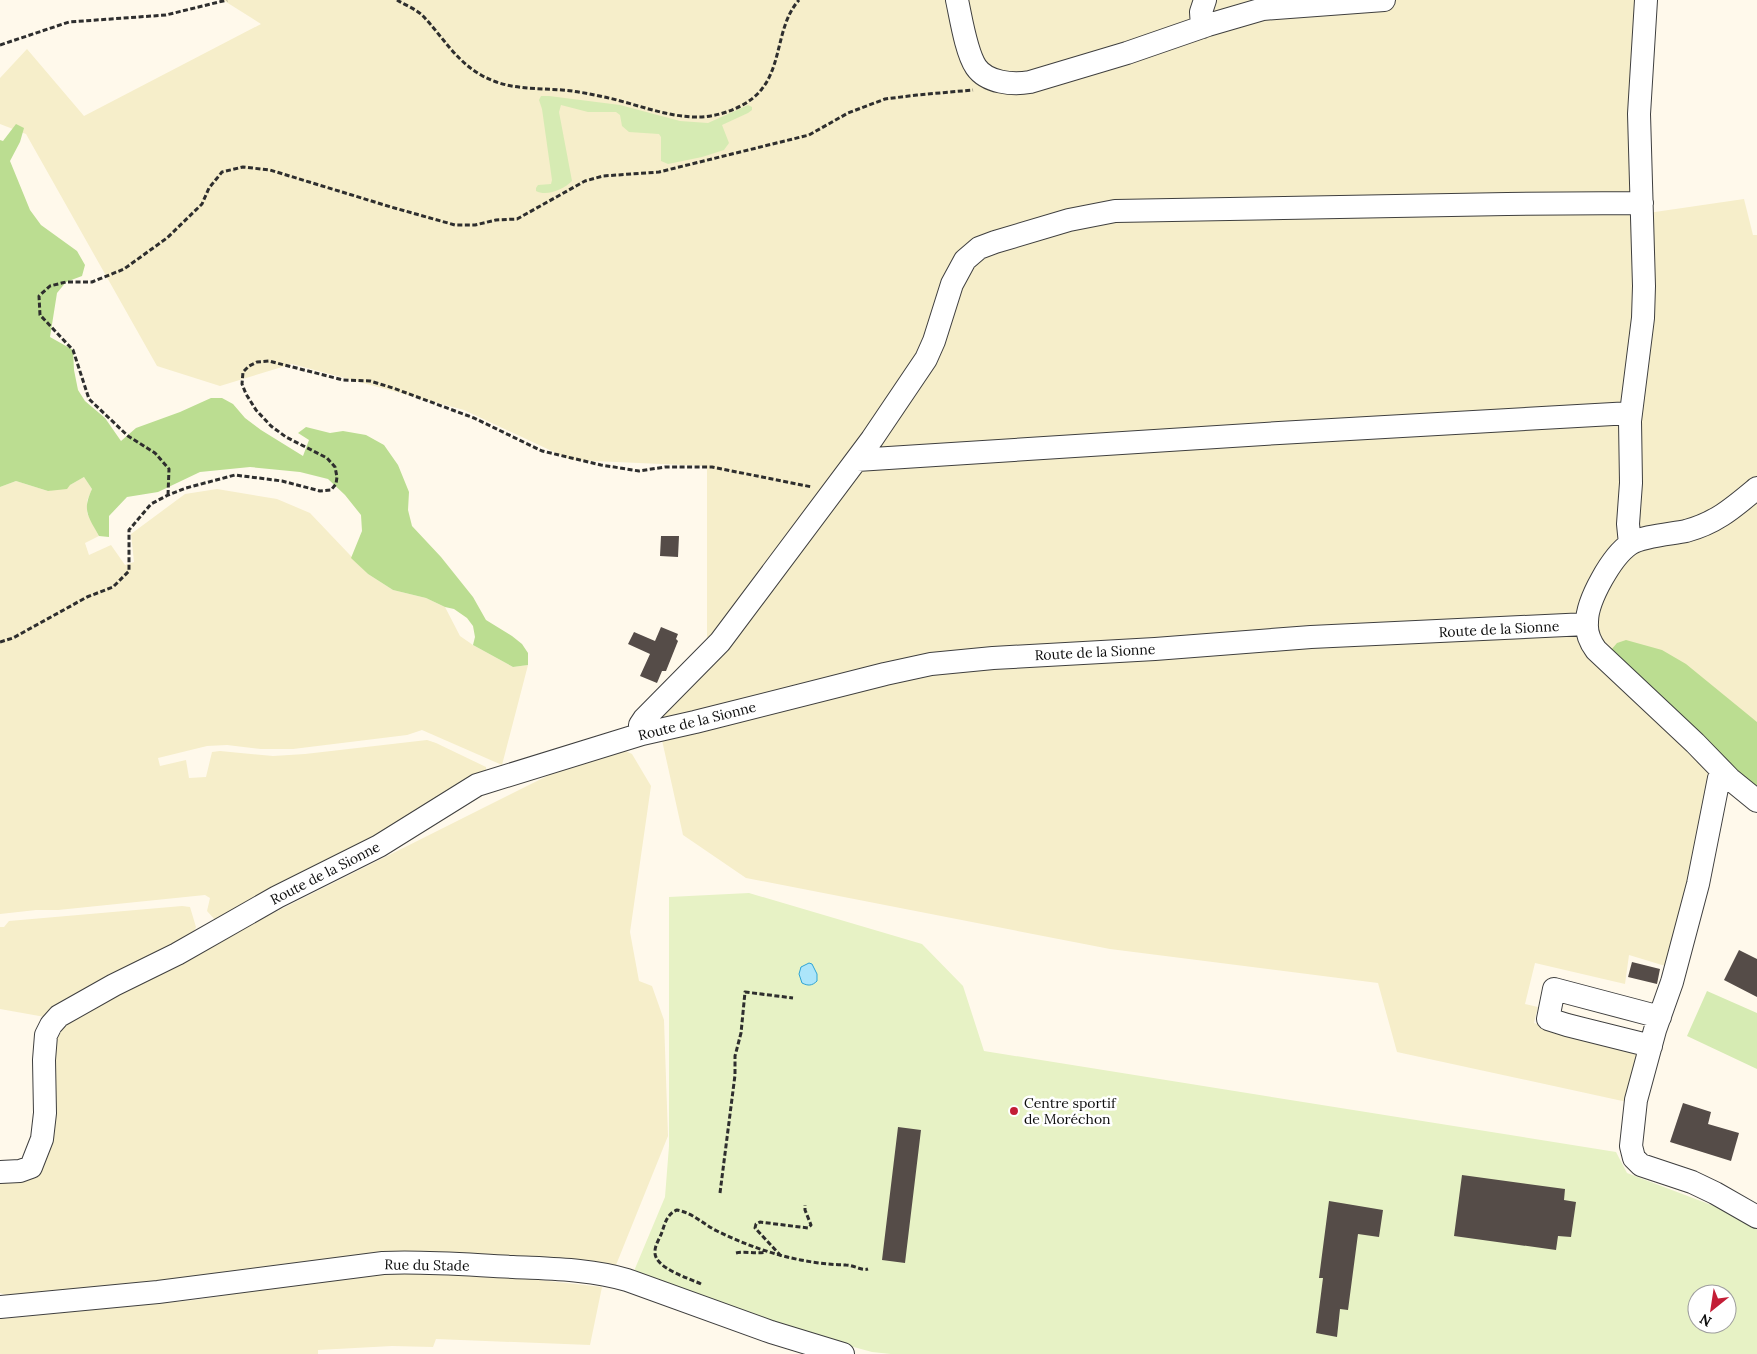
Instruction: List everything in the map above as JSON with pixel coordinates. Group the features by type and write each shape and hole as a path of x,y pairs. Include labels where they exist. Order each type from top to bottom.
{"street":[{"path":"957,0 968,46 976,66 991,77 1011,84 1030,82 1263,9 1384,0"},
{"path":"1202,27 1201,12 1205,0"},
{"path":"1630,544 1628,524 1631,413 1643,309 1644,262 1639,114 1646,0"},
{"path":"642,734 640,726 644,719 720,642 857,460 926,359 934,341 952,284 962,264 974,252 995,242 1069,220 1094,214 1124,211 1642,203"},
{"path":"857,460 1631,413"},
{"path":"1757,488 1728,512 1711,522 1676,533 1641,539 1630,544 1620,554 1603,579 1592,600 1586,624 1590,640 1596,650 1724,773 1757,801"},
{"name":"Route de la Sionne","path":"0,1172 20,1171 31,1167 42,1139 45,1113 46,1034 59,1016 114,985 177,954 277,897 379,846 477,785 642,734 892,672 947,662 1311,638 1586,624"},
{"path":"1724,773 1719,778 1698,884 1672,982 1650,1046 1636,1100 1631,1146 1634,1158 1641,1165 1692,1182 1757,1217"},
{"path":"1650,1046 1567,1025 1548,1018 1554,989 1660,1017"},
{"name":"Rue du Stade","path":"0,1306 158,1292 383,1264 416,1262 575,1271 606,1274 627,1280 771,1332 843,1354"}],"path":[{"path":"0,44 69,22 166,14 227,0"},
{"path":"397,0 421,14 461,60 478,74 499,84 523,88 566,90 604,96 665,112 695,117 718,114 738,107 754,97 766,85 773,70 788,19 800,0"},
{"path":"168,495 169,469 155,453 128,436 89,399 73,350 40,315 39,296 50,286 66,282 92,282 124,268 167,238 202,204 209,188 222,172 243,167 270,170 391,208 455,225 475,225 496,220 517,219 585,181 603,176 659,172 809,135 848,113 885,99 975,90"},
{"path":"0,642 13,638 87,597 113,587 128,571 130,530 151,504 168,495 186,488 235,475 282,481 320,491 331,490 336,484 338,477 336,467 327,458 286,437 271,426 256,410 246,394 242,384 244,372 249,366 269,360 343,380 370,381 393,388 474,418 542,451 600,465 639,470 712,467 833,491"},
{"path":"720,1193 735,1075 735,1056 741,1033 745,992 792,998"},
{"path":"782,1256 755,1228 756,1224 760,1222 808,1228 811,1225 805,1205"},
{"path":"703,1286 660,1264 656,1258 654,1250 668,1216 677,1210 693,1215 716,1230 767,1252 800,1261 852,1265 865,1270 868,1269"},
{"path":"736,1253 756,1254 767,1252"}],"shaded area":[{"path":"223,0 1640,0 1648,213 1744,199 1753,235 1757,235 1757,722 1751,718 1719,759 1672,968 1629,955 1625,984 1535,963 1525,1004 1538,1007 1534,1023 1640,1048 1627,1102 1397,1052 1378,983 1110,949 746,878 683,835 656,713 707,656 707,466 571,460 464,410 292,364 220,386 157,366 26,134 0,124 0,78 27,49 84,116 261,24"},
{"path":"84,477 92,489 87,501 87,513 99,536 85,543 89,555 111,545 125,565 134,562 131,534 185,494 217,489 277,499 310,513 368,574 393,590 426,598 445,607 460,636 473,645 513,667 528,665 502,765 422,730 407,735 293,749 261,749 227,745 207,746 158,758 160,766 186,760 189,778 206,777 212,752 220,751 273,756 427,740 486,767 486,774 369,843 216,921 207,911 210,898 205,895 0,914 0,487 16,481 48,491 70,485"},
{"path":"611,744 632,754 651,786 630,932 639,981 652,986 664,1020 668,1136 616,1265 428,1255 17,1299 0,1293 0,1178 30,1176 50,1062 59,1027 86,1007"},
{"path":"182,906 190,907 196,927 192,936 45,1017 0,1009 0,927 4,927 9,921"},
{"path":"403,1273 522,1278 602,1287 590,1345 436,1339 433,1347 392,1346 318,1350 318,1354 0,1354 0,1319 194,1300 319,1281"}],"green space":[{"path":"541,96 620,105 680,121 708,123 748,105 752,107 752,110 722,125 729,143 724,150 668,164 661,161 661,137 659,134 629,132 622,126 620,115 616,112 588,112 561,105 559,112 572,181 565,187 550,193 540,193 536,191 538,185 551,184 552,180 542,109 539,100"},
{"path":"16,124 24,128 20,142 10,161 30,210 41,225 77,251 85,265 82,276 66,282 57,293 50,337 73,350 78,390 85,401 105,418 121,441 136,428 211,398 222,398 233,404 245,418 261,430 303,456 309,440 298,433 306,427 330,433 343,431 366,435 384,445 398,465 409,492 408,510 412,526 441,557 473,597 486,620 522,644 528,653 528,665 513,667 473,645 475,637 473,626 467,618 454,609 426,598 393,590 368,574 351,558 362,531 361,515 345,495 328,479 300,472 250,467 200,472 158,492 127,497 109,516 109,537 99,536 89,518 87,503 92,489 84,477 70,485 67,489 48,491 16,481 0,487 0,140 3,141"},
{"path":"1626,640 1662,650 1686,664 1757,722 1757,792 1611,650 1617,643"},
{"name":"Centre sportif de Moréchon","path":"749,893 922,944 963,986 984,1051 1616,1152 1627,1173 1714,1206 1757,1229 1757,1354 891,1354 872,1352 780,1327 634,1271 665,1197 669,1146 669,897"},
{"path":"1707,991 1757,1013 1757,1069 1687,1036"}],"water":[{"path":"809,963 812,964 817,974 817,981 812,985 802,983 799,974 801,967"}],"building":[{"path":"661,536 679,536 678,557 660,556"},
{"path":"661,627 678,634 676,639 678,641 666,671 662,671 657,683 640,676 650,654 628,644 634,632 655,641"},
{"path":"1739,950 1757,959 1757,997 1724,980"},
{"path":"1632,962 1660,969 1657,984 1628,977"},
{"path":"1683,1103 1711,1112 1708,1124 1739,1133 1731,1161 1670,1142"},
{"path":"898,1127 921,1130 905,1263 882,1260"},
{"path":"1462,1175 1565,1189 1564,1200 1576,1202 1571,1237 1558,1236 1556,1250 1454,1236"},
{"path":"1329,1201 1383,1210 1379,1237 1358,1234 1348,1310 1340,1309 1337,1337 1316,1333 1323,1278 1319,1278"}],"place":[{"name":"Centre sportif de Moréchon","path":"1014,1111"}]}
